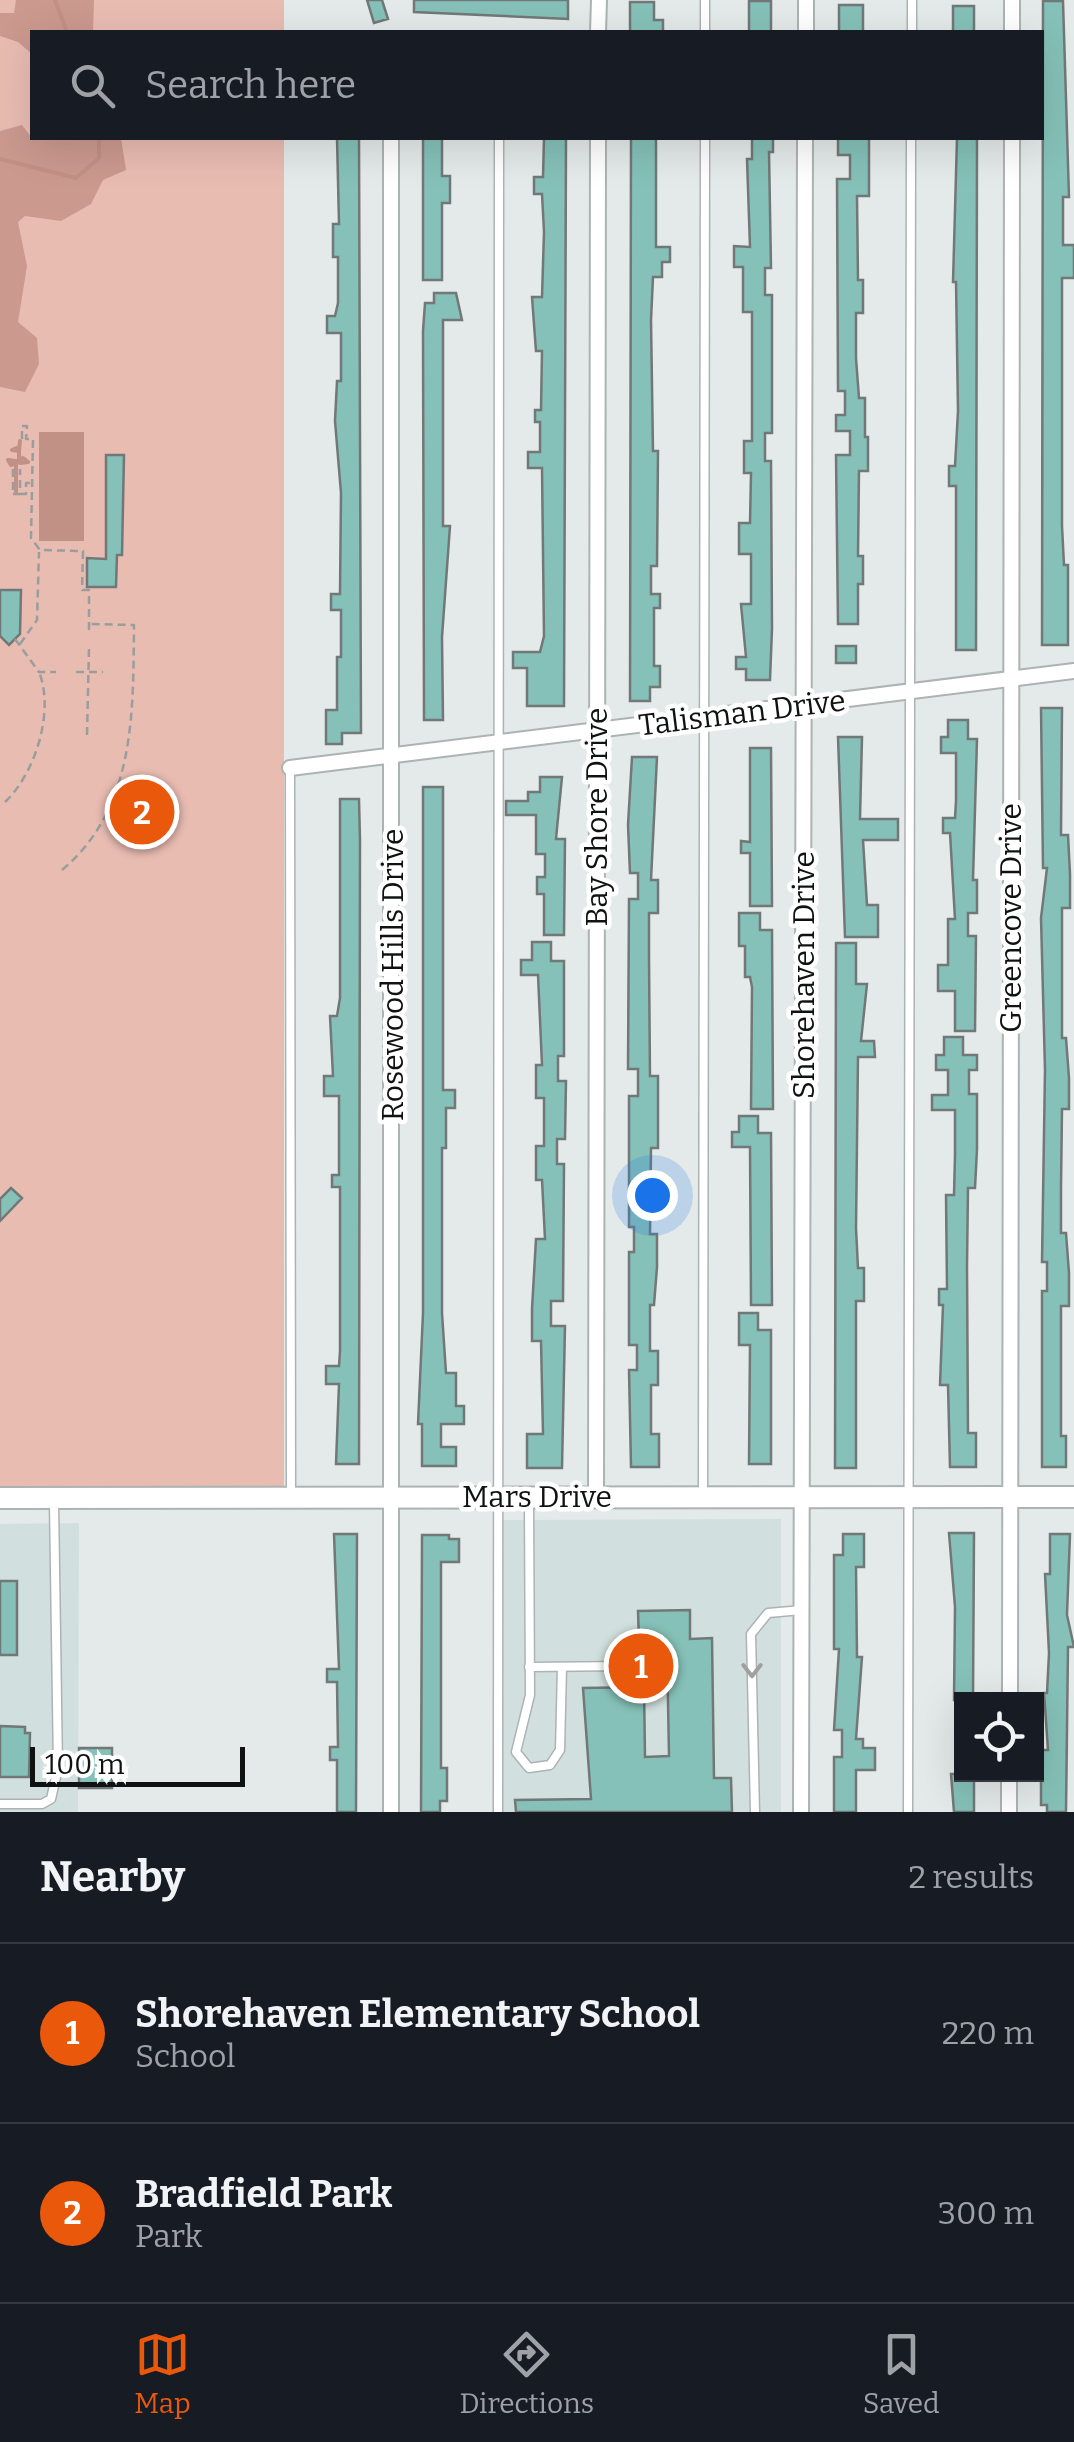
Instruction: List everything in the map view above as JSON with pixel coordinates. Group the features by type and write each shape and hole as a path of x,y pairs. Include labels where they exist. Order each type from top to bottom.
{"street":[{"path":"598,30 599,0"},
{"path":"806,0 806,30"},
{"path":"1012,0 1012,30"},
{"name":"Rosewood Hills Drive","path":"391,1812 392,140"},
{"name":"Bay Shore Drive","path":"596,1496 598,140"},
{"name":"Shorehaven Drive","path":"801,1812 805,140"},
{"name":"Greencove Drive","path":"1010,1692 1012,140"},
{"name":"Talisman Drive","path":"290,768 1074,671"},
{"name":"Mars Drive","path":"0,1498 1074,1497"},
{"path":"1009,1812 1010,1782"}],"lane":[{"path":"704,0 704,30"},
{"path":"912,0 912,30"},
{"path":"498,1812 499,140"},
{"path":"703,1496 705,140"},
{"path":"908,1812 912,140"},
{"path":"290,768 291,1497"},
{"path":"529,1497 528,1712 516,1752 522,1765 538,1770 550,1765 560,1750 562,1667"},
{"path":"0,1804 42,1804 51,1800 58,1768 54,1498"},
{"path":"755,1812 752,1634 768,1613 802,1610"},
{"path":"529,1667 630,1666"}],"path":[{"path":"20,644 37,620 40,550 32,538 33,439 26,439 27,426 22,426 22,439"},
{"path":"13,469 13,494 26,494 26,483 32,483"},
{"path":"20,469 20,494"},
{"path":"40,550 83,551 82,590 90,590 89,630"},
{"path":"62,870 98,829 120,781 132,732 134,625 89,624"},
{"path":"5,802 23,780 37,746 42,715 39,672 15,639"},
{"path":"87,734 88,648"},
{"path":"39,672 56,672"},
{"path":"76,672 102,672"}],"shaded area":[{"path":"0,0 284,0 284,30 30,30 30,140 284,140 284,1486 0,1488"},
{"path":"16,0 94,0 93,30 30,30 30,52 18,42 0,36 0,13 14,13"},
{"path":"22,125 30,140 121,140 126,170 103,180 91,204 61,221 25,216 18,222 27,266 18,322 37,338 39,364 25,392 0,387 0,131"},
{"path":"39,432 84,432 84,541 39,541"},
{"path":"781,1519 781,1812 501,1812 502,1520"},
{"path":"79,1523 78,1812 0,1812 0,1524"}],"building":[{"path":"367,0 382,0 388,19 374,23"},
{"path":"414,0 568,0 568,19 414,12"},
{"path":"749,1 771,1 771,30 749,30"},
{"path":"1043,1 1063,1 1069,197 1063,197 1063,245 1074,245 1074,278 1062,278 1062,526 1064,565 1068,565 1068,645 1042,645"},
{"path":"630,2 654,2 654,20 663,20 663,30 630,30"},
{"path":"839,5 863,5 863,30 839,30"},
{"path":"953,6 974,6 974,30 953,30"},
{"path":"337,140 359,140 361,733 342,733 342,744 326,744 326,710 337,710 337,657 341,657 341,610 331,610 331,594 340,594 341,493 335,421 337,381 341,381 341,333 327,333 327,316 335,316 338,303 333,224 339,224"},
{"path":"423,140 442,140 442,176 450,176 450,203 442,203 442,280 423,280"},
{"path":"544,140 566,140 564,706 527,706 527,668 513,668 513,652 540,652 544,636 542,468 528,468 528,452 540,452 540,422 535,422 535,410 541,410 542,351 536,351 532,297 542,297 542,194 534,194 534,177 543,177"},
{"path":"631,140 656,140 656,247 670,247 670,262 662,262 662,277 653,277 651,320 653,451 658,451 657,566 651,566 651,594 660,594 660,608 654,608 654,666 660,666 660,687 650,687 650,701 630,701"},
{"path":"752,140 773,140 773,152 769,152 771,268 765,268 765,295 772,295 772,433 765,433 765,461 771,461 770,680 746,680 746,669 736,669 736,657 746,657 741,604 751,604 751,554 739,554 739,523 750,523 751,473 744,473 744,441 752,441 752,312 743,312 743,267 734,267 734,246 750,247 747,159 752,159"},
{"path":"838,140 869,140 869,196 857,196 858,280 863,280 863,313 856,313 856,358 859,398 865,398 868,437 868,471 859,471 858,556 863,556 863,584 858,584 858,624 838,624 836,455 850,455 850,431 836,431 836,415 845,415 845,391 838,391 837,179 850,179 850,155 838,155"},
{"path":"957,140 977,140 976,650 956,650 956,486 949,486 949,466 955,466 958,411 953,282"},
{"path":"434,293 456,293 462,320 443,320 443,526 450,526 442,637 443,720 424,720 423,331 425,303 434,303"},
{"path":"106,455 124,455 122,555 117,555 116,587 87,587 87,558 106,559"},
{"path":"0,590 21,590 20,634 9,645 0,636"},
{"path":"836,646 856,646 856,663 836,663"},
{"path":"1041,708 1062,708 1061,835 1068,835 1070,874 1070,908 1062,908 1062,1038 1066,1038 1069,1078 1069,1109 1062,1109 1061,1187 1061,1233 1066,1233 1069,1273 1069,1306 1061,1306 1061,1436 1066,1436 1066,1467 1042,1467 1042,1291 1047,1291 1047,1262 1042,1262 1045,1070 1041,918 1047,868 1043,868"},
{"path":"948,720 968,720 968,739 977,739 973,880 977,880 977,913 968,913 968,936 976,936 975,1031 955,1031 955,991 938,991 938,965 948,965 948,919 955,919 950,833 943,833 943,818 955,818 956,801 956,753 941,753 941,737 948,737"},
{"path":"838,737 862,737 860,819 898,819 898,840 863,840 867,905 878,905 878,937 845,937"},
{"path":"750,748 771,748 772,906 750,906 750,853 741,853 741,841 750,842"},
{"path":"632,757 657,757 651,880 658,880 658,913 649,913 650,1076 658,1076 658,1148 651,1148 650,1234 657,1234 657,1267 654,1305 650,1305 650,1351 658,1351 658,1385 651,1385 651,1434 659,1434 659,1467 631,1467 629,1370 637,1370 637,1345 629,1345 629,1252 634,1252 634,1227 629,1227 629,1096 638,1096 638,1069 628,1069 629,899 638,899 638,873 630,873"},
{"path":"540,777 562,777 556,839 565,839 564,935 544,935 544,894 537,894 537,877 545,877 545,854 536,854 536,815 506,815 506,801 528,801 528,792 540,792"},
{"path":"423,787 443,787 443,1090 455,1090 455,1108 446,1108 446,1148 442,1148 442,1313 446,1373 456,1373 456,1406 464,1406 464,1424 441,1424 441,1447 456,1447 456,1466 422,1466 422,1424 418,1424 423,1313"},
{"path":"340,799 359,799 359,1464 336,1464 339,1384 326,1384 326,1366 339,1366 340,1351 340,1187 332,1187 332,1175 339,1175 339,1096 324,1096 324,1076 333,1076 330,1016 337,1016 340,998"},
{"path":"739,913 760,913 760,930 772,930 773,1109 751,1109 752,987 750,977 745,977 745,946 739,946"},
{"path":"532,942 551,942 551,961 564,961 564,1056 558,1056 558,1081 566,1081 565,1139 557,1139 557,1164 564,1164 563,1301 551,1301 551,1326 565,1326 562,1468 527,1468 527,1434 543,1434 541,1341 532,1341 532,1309 536,1239 545,1239 542,1180 536,1180 536,1146 544,1146 544,1098 536,1098 536,1065 542,1065 538,975 521,975 521,960 532,960"},
{"path":"836,943 856,943 856,984 867,984 861,1041 874,1041 875,1057 858,1057 856,1228 858,1268 864,1268 864,1301 856,1301 856,1468 835,1468"},
{"path":"944,1037 963,1037 963,1055 977,1055 977,1070 969,1070 969,1094 977,1094 977,1149 975,1188 968,1188 967,1266 968,1433 976,1433 976,1467 950,1467 948,1385 940,1385 943,1305 939,1305 939,1289 947,1289 946,1195 954,1195 955,1155 955,1110 932,1110 932,1095 948,1095 948,1070 936,1070 936,1055 944,1055"},
{"path":"739,1116 758,1116 758,1133 771,1133 772,1305 751,1305 750,1147 732,1147 732,1132 739,1132"},
{"path":"11,1188 22,1198 0,1221 0,1199"},
{"path":"739,1313 758,1313 758,1330 771,1330 771,1464 749,1464 750,1345 739,1345"},
{"path":"949,1533 974,1533 973,1692 954,1692 955,1607"},
{"path":"334,1534 357,1534 356,1812 337,1812 337,1760 330,1760 330,1747 338,1747 337,1682 327,1682 327,1669 339,1669"},
{"path":"843,1534 864,1534 864,1567 856,1567 857,1657 862,1657 856,1739 863,1739 863,1748 875,1748 875,1770 856,1770 856,1812 834,1812 834,1757 842,1757 842,1730 834,1730 839,1649 834,1649 834,1555 843,1555"},
{"path":"1050,1534 1070,1534 1067,1615 1074,1647 1068,1647 1066,1812 1047,1812 1047,1805 1041,1805 1044,1750 1048,1750 1044,1693 1049,1653 1045,1574 1050,1574"},
{"path":"422,1535 459,1539 459,1562 441,1562 441,1768 447,1768 447,1801 440,1801 440,1812 421,1812"},
{"path":"0,1581 17,1581 17,1655 0,1655"},
{"path":"690,1610 690,1639 712,1638 714,1778 731,1778 732,1812 516,1812 515,1800 591,1799 583,1688 644,1687 645,1757 669,1756 667,1649 651,1649 651,1641 639,1641 638,1611"},
{"path":"0,1726 25,1727 25,1733 30,1733 29,1777 0,1777"},
{"path":"79,1748 112,1748 112,1788 79,1788"},
{"path":"951,1774 954,1782 974,1782 974,1812 954,1812"}],"waterway":[{"path":"55,0 66,30"},
{"path":"0,159 76,178 99,158 99,140"},
{"path":"19,447 12,450 19,451 20,441"},
{"path":"16,492 16,461 8,460 11,465 14,464 16,463 17,462 20,459 23,458 28,462 20,463 20,459 19,458 19,447"}],"place":[{"name":"Bradfield Park","path":"142,812"},
{"name":"Shorehaven Elementary School","path":"641,1666"}]}
